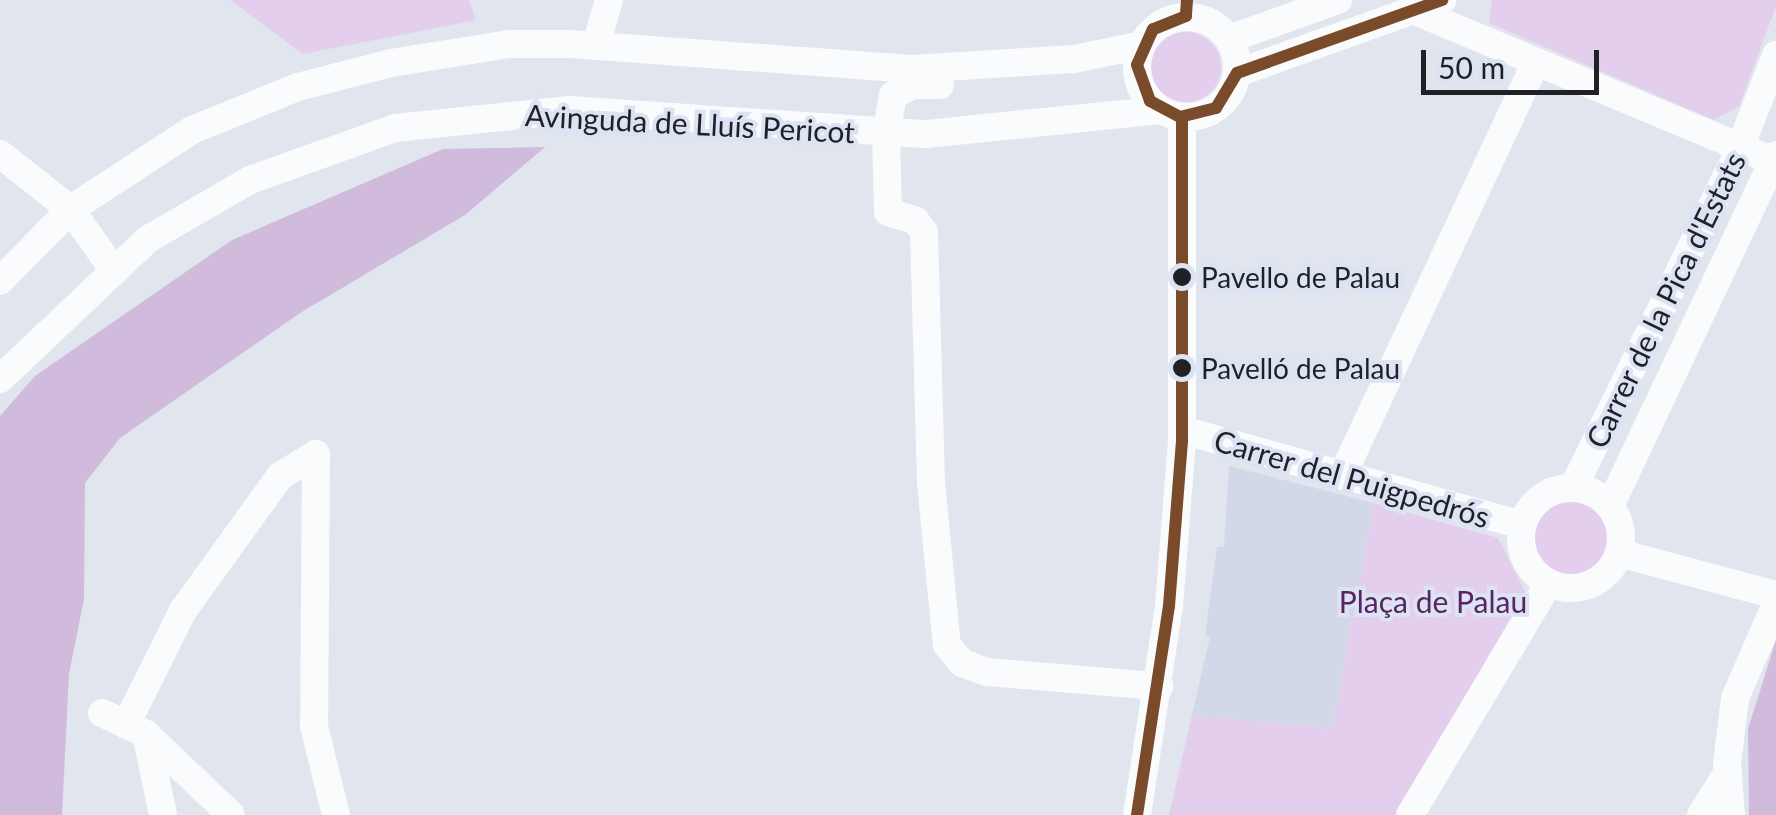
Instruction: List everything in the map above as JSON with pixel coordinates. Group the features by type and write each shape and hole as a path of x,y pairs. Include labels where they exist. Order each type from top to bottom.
{"street":[{"path":"596,45 609,0"},
{"path":"1229,39 1338,0"},
{"path":"1172,113 1216,108 1237,73 1442,0"},
{"path":"0,281 70,210 192,130 329,77 510,44 596,45 911,69 1032,63 1142,45 1166,21 1187,8 1229,39 1237,73"},
{"path":"1415,11 1740,148 1775,158"},
{"path":"1136,815 1159,686 1182,430 1172,113 1138,82 1142,45"},
{"name":"Carrer de la Pica d'Estats","path":"1775,158 1611,504 1573,488 1740,148 1776,56"},
{"path":"1032,63 986,84 913,85 893,96 886,134 888,212 915,220 924,232 931,483 947,644 962,663 987,672 1159,686"},
{"path":"1342,476 1536,64"},
{"name":"Avinguda de Lluís Pericot","path":"0,379 112,268 148,239 250,180 346,141 428,122 570,110 886,134 1172,113"},
{"path":"0,154 70,210 112,268"},
{"name":"Carrer del Puigpedrós","path":"1182,430 1522,526"},
{"path":"124,724 193,596 280,476 316,454 314,726 336,815"},
{"path":"1573,488 1545,495 1522,526 1525,559 1549,583 1591,584 1619,553 1620,526 1611,504"},
{"path":"1619,553 1776,595"},
{"path":"1410,815 1549,583"},
{"path":"1731,815 1728,772 1739,682 1776,604"},
{"path":"124,724 163,815"},
{"path":"124,724 232,815"},
{"path":"1702,815 1728,772"}],"shaded area":[{"path":"545,147 465,215 300,313 120,438 85,483 84,599 69,674 62,815 0,815 0,416 35,376 232,240 443,149"},
{"path":"1229,466 1374,503 1332,729 1192,715 1210,637 1205,635 1217,547 1224,547"},
{"path":"1776,640 1776,815 1749,815 1748,729"}],"green space":[{"path":"230,0 469,0 476,20 303,54"},
{"path":"1492,0 1776,0 1776,6 1739,106 1714,120 1489,23"},
{"path":"1186,32 1211,42 1221,67 1211,92 1186,102 1161,92 1151,67 1161,42"},
{"path":"1570,500 1585,503 1597,512 1606,524 1606,554 1597,566 1585,575 1570,578 1555,575 1543,566 1534,554 1531,539 1534,524 1543,512 1555,503"},
{"name":"Plaça de Palau","path":"1374,503 1498,538 1525,592 1398,815 1169,815 1192,715 1332,729"}],"transit line":[{"path":"1187,0 1186,16 1153,29 1137,65 1150,101 1180,117 1216,108 1237,73 1442,0"},
{"path":"1137,815 1169,606 1182,440 1182,117"}],"place":[{"name":"Pavello de Palau","path":"1182,277"},
{"name":"Pavelló de Palau","path":"1182,368"}]}
